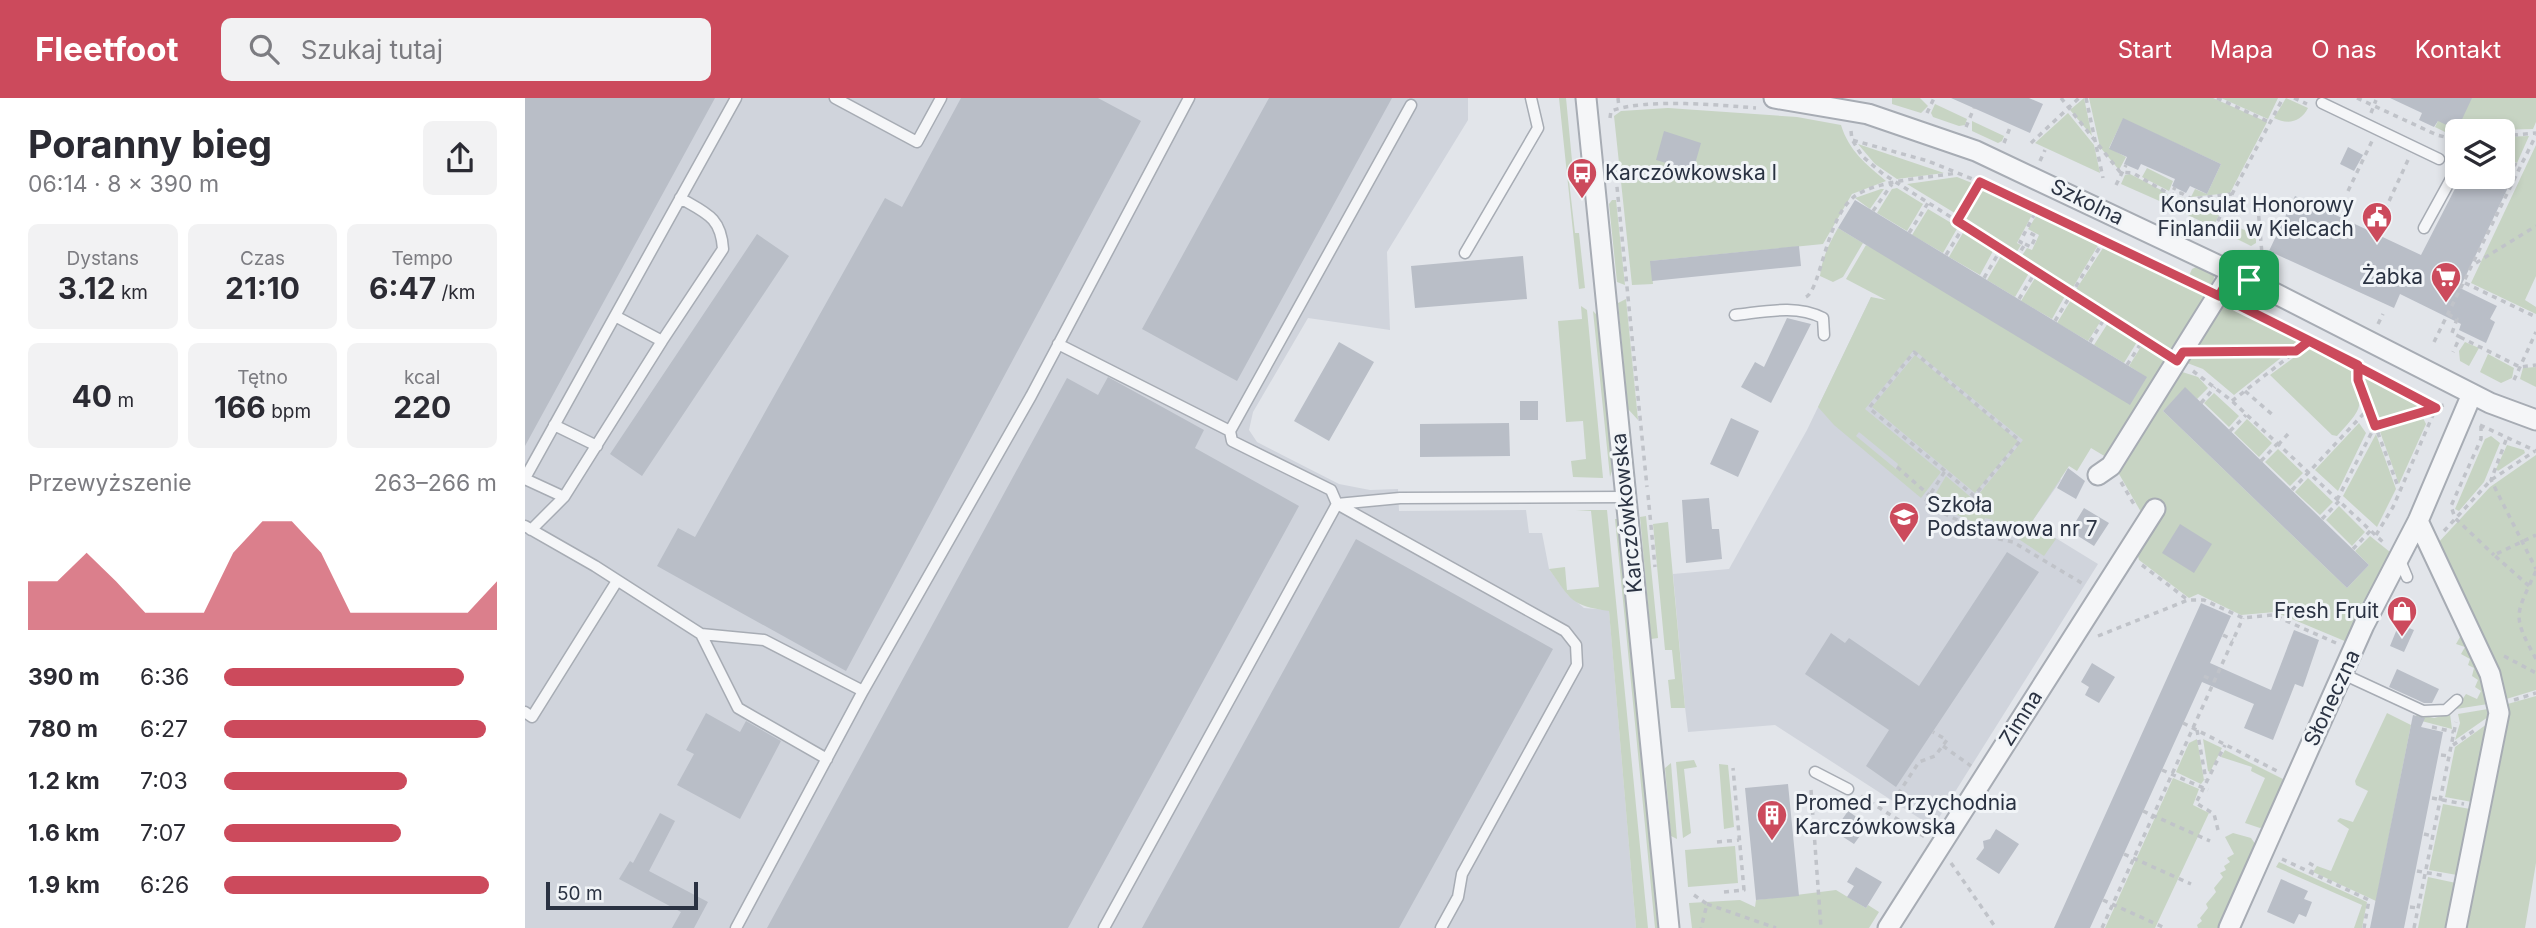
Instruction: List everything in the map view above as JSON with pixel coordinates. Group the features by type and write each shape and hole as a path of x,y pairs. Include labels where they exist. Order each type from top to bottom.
{"street":[{"name":"Karczówkowska","path":"1586,98 1669,928"},
{"name":"Szkolna","path":"1770,103 1868,114 1976,150 2241,276 2490,403 2536,420"},
{"path":"2104,470 2182,360 2219,296 2241,276"},
{"name":"Słoneczna","path":"2229,928 2354,650 2418,520 2472,394"},
{"name":"Zimna","path":"1888,928 2155,509"},
{"path":"2418,520 2497,694 2499,713 2456,928"}],"lane":[{"path":"563,497 525,479 736,98"},
{"path":"835,98 917,142 941,98"},
{"path":"736,928 863,691 1058,344 1189,98"},
{"path":"1465,253 1538,128 1531,98"},
{"path":"2318,101 2439,159"},
{"path":"1411,105 1230,430 1232,441 1331,489 1337,504 1566,631 1576,645 1577,665 1462,874 1458,897 1441,928"},
{"path":"2424,228 2445,189"},
{"path":"680,198 713,218 722,232 723,249 563,497 528,528 617,580 701,634 764,640 863,691"},
{"path":"1735,315 1789,310 1810,312 1823,318 1824,334"},
{"path":"615,316 662,341"},
{"path":"1058,344 1230,430"},
{"path":"554,425 597,446"},
{"path":"1337,504 1400,499 1625,497"},
{"path":"1104,928 1337,504"},
{"path":"2399,558 2407,577"},
{"path":"525,712 532,717 617,580"},
{"path":"701,634 728,693 738,708 827,759"},
{"path":"2343,674 2423,711 2446,710 2457,700"},
{"path":"1815,772 1848,789"}],"path":[{"path":"1618,98 1619,108 1770,103"},
{"path":"1925,118 1934,98"},
{"path":"2061,98 2096,145 2122,173 2133,173 2171,195 2181,193 2192,199 2232,194"},
{"path":"2031,144 2079,98"},
{"path":"2086,98 2103,178"},
{"path":"2217,98 2270,122"},
{"path":"2213,230 2283,98"},
{"path":"2294,98 2310,106 2318,101"},
{"path":"2357,98 2445,137"},
{"path":"1965,132 1973,108"},
{"path":"1850,124 1852,140 1862,156 1898,183 2143,340 2182,360 2232,401 2382,541"},
{"path":"2008,133 2011,125"},
{"path":"2348,191 2378,130"},
{"path":"2434,342 2536,134 2515,135"},
{"path":"1852,140 1928,161 1980,182 2238,305 2358,365 2436,408"},
{"path":"2515,164 2521,167"},
{"path":"2116,185 2126,165"},
{"path":"1802,299 1814,290 1827,239 1855,196 1892,184 1956,173"},
{"path":"2385,211 2399,180"},
{"path":"1957,221 1980,182"},
{"path":"1873,211 1892,184"},
{"path":"2165,208 2175,187"},
{"path":"2238,305 2241,276 2262,254 2257,196"},
{"path":"1909,233 1929,203"},
{"path":"2026,230 2036,236 2031,247 2020,242 2026,230 2037,209"},
{"path":"1946,255 1964,226"},
{"path":"2474,264 2536,226"},
{"path":"2055,321 2104,240"},
{"path":"2016,259 2025,244"},
{"path":"1983,278 2001,249"},
{"path":"2019,299 2036,271"},
{"path":"2465,283 2536,317"},
{"path":"2448,314 2457,319 2452,333 2520,367 2536,365"},
{"path":"2090,342 2106,316"},
{"path":"2514,380 2536,332"},
{"path":"2453,352 2460,337"},
{"path":"2127,365 2143,340"},
{"path":"2232,401 2309,341"},
{"path":"2182,360 2296,351"},
{"path":"1914,352 2020,441 1974,496 1945,471 1869,408 1914,352"},
{"path":"2358,365 2358,380 2399,489"},
{"path":"2201,403 2215,387"},
{"path":"2245,391 2274,416"},
{"path":"2490,403 2481,426 2481,439 2451,506 2455,518 2529,587"},
{"path":"2322,519 2338,500 2375,426 2448,404 2475,417 2481,426 2506,440 2535,451"},
{"path":"2376,535 2436,408"},
{"path":"2292,490 2368,409"},
{"path":"2230,431 2246,415"},
{"path":"2261,461 2288,434"},
{"path":"2506,440 2491,480 2536,570 2517,617 2521,632 2536,659"},
{"path":"2429,544 2491,480 2535,451"},
{"path":"1897,467 1929,495"},
{"path":"2104,470 2143,526"},
{"path":"1945,471 1924,504 1995,538 2013,542 2090,588"},
{"path":"2353,550 2371,530"},
{"path":"2494,555 2536,535"},
{"path":"2125,554 2187,600"},
{"path":"2092,638 2187,600 2204,600 2243,618 2273,615 2354,650"},
{"path":"2102,928 2195,729 2243,618"},
{"path":"2223,635 2233,640"},
{"path":"2478,649 2485,647 2536,673"},
{"path":"2204,677 2214,681"},
{"path":"2414,928 2454,732 2454,712"},
{"path":"2183,723 2294,780"},
{"path":"2195,729 2207,782"},
{"path":"2446,731 2454,732"},
{"path":"1898,794 1919,762 1935,757 1947,740 1934,732"},
{"path":"2218,830 2214,814 2196,803 2206,789 2225,744"},
{"path":"1943,746 1975,769"},
{"path":"2441,755 2449,757"},
{"path":"1724,892 1744,890 1733,768"},
{"path":"2162,769 2206,789"},
{"path":"1848,789 1930,840"},
{"path":"1811,790 1821,928"},
{"path":"2432,798 2441,799"},
{"path":"2143,811 2210,841"},
{"path":"2424,834 2433,836"},
{"path":"1717,842 1740,840"},
{"path":"2264,851 2369,900 2364,928"},
{"path":"2124,854 2191,884"},
{"path":"1947,857 1996,928"},
{"path":"2308,863 2314,866 2311,873"},
{"path":"2417,870 2426,872"},
{"path":"1695,895 1707,904 1776,928"},
{"path":"2103,900 2165,928"},
{"path":"1700,928 1707,904"},
{"path":"2410,907 2418,908"}],"shaded area":[{"path":"525,98 1468,98 1468,120 1387,252 1390,330 1308,318 1253,412 1249,430 1257,442 1339,484 1370,490 1398,489 1399,511 1526,510 1529,533 1542,533 1549,569 1568,595 1584,608 1609,610 1636,928 525,928"},
{"name":"Szkoła Podstawowa nr 7","path":"1871,297 2008,398 2061,480 2031,523 2098,564 1933,827 1775,725 1688,732 1685,707 1673,574 1729,569 1807,430"}],"green space":[{"path":"1559,98 1566,98 1573,171 1568,172 1585,288 1579,289"},
{"path":"1892,98 1920,98 1928,106 1921,113 1892,104"},
{"path":"2084,98 2092,136 2070,110"},
{"path":"2089,98 2213,98 2267,122 2230,193 2191,197 2195,189 2207,194 2221,164 2123,119 2109,148 2126,157 2119,170 2100,147"},
{"path":"2221,98 2278,98 2268,119"},
{"path":"2286,98 2308,108 2305,113 2289,122 2274,118"},
{"path":"2468,98 2536,98 2536,122 2533,129 2515,129 2515,119 2445,119 2445,132 2435,127 2438,121"},
{"path":"1935,104 1967,119 1965,125 1959,126 1933,117 1931,113"},
{"path":"1668,108 1797,117 1841,125 1853,150 1886,181 1852,194 1823,244 1651,261 1653,284 1632,285 1614,116 1621,111"},
{"path":"2068,113 2094,145 2100,173 2035,143"},
{"path":"1972,121 2004,136 2002,141 1998,143 1972,131"},
{"path":"2529,136 2517,163 2515,162 2515,137"},
{"path":"1858,144 1944,173 1897,179 1875,164"},
{"path":"2536,145 2536,276 2525,300 2536,307 2536,314 2471,283"},
{"path":"2147,168 2173,181 2169,191 2142,177"},
{"path":"2130,174 2165,192 2168,195 2164,203 2121,184 2125,175"},
{"path":"1957,177 1977,185 1958,215 1907,184"},
{"path":"1981,186 2034,211 2017,243 2021,245 2016,253 1961,218"},
{"path":"1897,188 1923,204 1907,231 1877,213 1892,189"},
{"path":"1884,189 1870,209 1855,198"},
{"path":"2180,197 2193,201 2228,197 2213,227 2169,206 2173,199"},
{"path":"1616,200 1625,285 1617,282 1609,204"},
{"path":"1928,209 1958,227 1943,253 1912,235"},
{"path":"2038,213 2100,242 2072,289 2021,257 2027,248 2032,250 2039,235 2028,229"},
{"path":"2222,220 2256,235 2256,243 2251,246 2217,229"},
{"path":"1838,228 1863,243 1843,277 1833,282 1820,276 1826,251"},
{"path":"1964,231 1993,251 1980,275 1949,257"},
{"path":"1866,245 2146,377 2129,366 2142,345 2168,361 2106,457 2091,448 2077,471 2069,466 2031,523 2056,539 2044,556 2014,536 1990,529 1993,520 1985,518 1982,526 1930,503 1946,476 1974,500 2023,440 1914,350 1865,409 1941,472 1921,498 1834,425 1818,407 1871,297 1886,300 1846,279","holes":["1859,432 1898,464 1896,469 1856,436"]},
{"path":"2105,245 2210,296 2174,353 2075,291"},
{"path":"2001,256 2029,273 2015,297 1987,280"},
{"path":"2200,265 2214,276 2213,290 2188,278 2192,269"},
{"path":"2035,278 2065,296 2052,319 2021,301"},
{"path":"1626,299 1638,420 1628,409 1618,303"},
{"path":"2071,300 2102,319 2088,341 2057,323"},
{"path":"2222,303 2301,342 2234,395 2203,369 2182,361"},
{"path":"1581,306 1587,310 1603,478 1573,477 1571,461 1586,459 1583,421 1566,422 1558,321 1582,319"},
{"path":"1593,311 1598,316 1613,468 1610,477"},
{"path":"2108,323 2137,342 2124,363 2094,345"},
{"path":"2465,342 2479,348 2469,366 2460,361 2459,351"},
{"path":"2308,347 2350,367 2359,404 2353,417 2337,436 2332,435 2270,375"},
{"path":"2488,354 2514,368 2512,378 2501,383 2480,372"},
{"path":"1915,355 2018,441 1975,493 1872,407"},
{"path":"2536,367 2536,387 2520,379 2523,368"},
{"path":"2176,370 2198,377 2208,388 2197,399 2185,388 2163,411 2347,588 2369,565 2355,551 2370,536 2390,552 2347,642 2275,612 2241,615 2198,594 2189,598 2139,560 2137,552 2163,511 2147,503 2141,512 2115,467"},
{"path":"2366,375 2420,402 2419,408 2378,422 2362,379"},
{"path":"2214,393 2239,416 2229,427 2204,403"},
{"path":"2421,414 2426,424 2399,484 2379,429"},
{"path":"2247,419 2272,443 2259,457 2234,433"},
{"path":"2359,423 2366,433 2338,491 2315,470"},
{"path":"2376,434 2396,489 2377,527 2343,496"},
{"path":"2491,436 2500,443 2484,482 2459,511 2455,509 2485,439"},
{"path":"2507,445 2524,450 2525,453 2498,471 2496,469"},
{"path":"2278,449 2303,473 2290,486 2265,462"},
{"path":"2536,455 2536,690 2503,700 2437,544 2490,487"},
{"path":"2308,478 2333,502 2320,515 2295,492"},
{"path":"2339,506 2365,532 2352,546 2326,520"},
{"path":"1576,510 1607,510 1648,928 1636,928 1609,611 1573,600 1549,569 1565,567 1567,590 1599,587 1591,511"},
{"path":"1646,516 1658,638 1651,639 1640,517"},
{"path":"1615,519 1618,519 1658,928 1655,928"},
{"path":"1668,522 1685,708 1671,708 1668,680 1675,679 1672,650 1665,650 1653,524"},
{"path":"2460,637 2465,638 2477,663 2488,704 2456,709 2466,694 2477,699 2481,691 2475,687 2478,680 2472,676 2474,668 2468,665 2470,659 2461,654 2465,647 2456,644"},
{"path":"2536,696 2536,863 2525,928 2461,928 2504,705"},
{"path":"2488,709 2488,717 2455,740 2460,723 2458,714"},
{"path":"2387,713 2411,725 2376,901 2313,872 2317,866 2331,871 2349,829 2337,821 2340,818 2353,822 2368,791 2356,785 2355,781"},
{"path":"2417,714 2434,718 2450,714 2452,729 2414,719"},
{"path":"2487,724 2472,802 2445,797 2455,747"},
{"path":"2197,739 2204,780 2201,784 2176,772 2189,743"},
{"path":"2203,739 2222,748 2210,772 2208,771"},
{"path":"2225,750 2283,779 2265,826 2260,828 2245,823 2265,778 2251,771 2252,767 2221,757"},
{"path":"1694,760 1697,767 1684,769 1691,833 1683,838 1676,762"},
{"path":"1671,763 1677,839 1671,836 1665,768"},
{"path":"1719,764 1728,765 1734,827 1724,829"},
{"path":"2173,778 2199,789 2193,805 2209,813 2155,928 2105,928"},
{"path":"2443,804 2470,809 2457,875 2429,870"},
{"path":"2233,833 2251,838 2256,845 2218,928 2198,928 2197,925 2202,921 2200,918 2208,908 2206,904 2223,877 2220,873 2226,870 2224,866 2230,862 2227,858 2234,854 2225,837"},
{"path":"1735,846 1738,883 1688,887 1685,850"},
{"path":"2279,862 2367,902 2362,928 2354,928 2362,905 2276,867"},
{"path":"2428,877 2456,883 2448,928 2418,928"},
{"path":"1836,890 1866,908 1868,905 1879,912 1869,928 1692,928 1689,903 1740,900 1755,907 1756,900"}],"building":[{"path":"525,98 715,98 525,446"},
{"path":"961,98 1098,98 1141,121 846,671 657,566 678,528 695,537 885,198 902,207"},
{"path":"1269,98 1392,98 1237,381 1142,329"},
{"path":"1951,98 2029,98 2043,104 2030,133"},
{"path":"2390,98 2472,98 2462,119 2445,119 2445,124 2438,121 2434,127 2419,120 2422,113"},
{"path":"2123,118 2221,164 2207,194 2190,186 2186,193 2172,186 2175,179 2141,164 2138,170 2124,164 2127,157 2109,149"},
{"path":"1664,131 1701,143 1693,171 1656,160"},
{"path":"2348,147 2363,155 2354,171 2340,164"},
{"path":"2455,189 2507,189 2460,288 2497,306 2490,319 2495,322 2486,343 2459,330 2461,324 2400,294 2394,308 2269,251 2295,196 2421,255"},
{"path":"1855,200 2147,377 2130,405 1838,228"},
{"path":"757,234 789,256 642,476 610,454"},
{"path":"1799,246 1801,266 1652,281 1650,261"},
{"path":"1523,256 1527,299 1415,308 1411,266"},
{"path":"1787,318 1811,324 1771,403 1741,387 1755,362 1764,367"},
{"path":"1339,342 1374,362 1329,441 1294,421"},
{"path":"1108,377 1204,430 1195,448 1299,506 1068,928 767,928 1067,378 1098,395"},
{"path":"2185,387 2369,565 2347,588 2163,411"},
{"path":"1520,401 1538,401 1538,420 1520,420"},
{"path":"1731,418 1759,431 1738,477 1710,464"},
{"path":"1509,423 1510,456 1420,457 1420,424"},
{"path":"2068,468 2085,481 2076,499 2057,488"},
{"path":"1709,498 1712,529 1719,529 1722,559 1686,563 1682,500"},
{"path":"2084,508 2109,523 2094,546 2070,531"},
{"path":"2180,524 2212,544 2194,573 2162,553"},
{"path":"1356,539 1553,649 1399,928 1142,928"},
{"path":"2007,552 2039,572 1896,787 1866,766 1889,730 1805,674 1831,633 1845,643 1849,638 1919,686"},
{"path":"2201,603 2231,616 2210,663 2271,690 2294,630 2319,640 2303,687 2295,684 2273,740 2244,728 2254,704 2202,682 2090,928 2054,928"},
{"name":"Fresh Fruit","path":"2399,624 2414,630 2404,652 2390,646"},
{"path":"2092,663 2115,677 2099,703 2085,695 2089,687 2081,682"},
{"path":"2397,669 2439,689 2432,703 2424,703 2389,687"},
{"path":"706,713 740,732 746,721 781,741 740,819 677,785 694,754 686,750"},
{"path":"2413,715 2425,718 2421,727 2443,732 2404,928 2370,928"},
{"name":"Promed - Przychodnia Karczówkowska","path":"1788,784 1799,896 1756,900 1745,788"},
{"path":"1848,811 1868,825 1854,844 1834,831"},
{"path":"660,813 675,821 649,871 708,902 694,928 672,928 681,912 619,879 630,861 633,863"},
{"path":"1996,829 2019,844 1999,874 1976,859 1984,848 1983,841 1990,839"},
{"path":"1856,867 1882,882 1866,908 1847,897 1854,886 1847,882"},
{"path":"2281,879 2308,891 2304,899 2312,902 2306,917 2299,914 2294,924 2267,912"}],"place":[{"name":"Karczówkowska I","path":"1582,200"},
{"name":"Konsulat Honorowy Finlandii w Kielcach","path":"2377,244"},
{"name":"Żabka","path":"2446,304"},
{"name":"Szkoła Podstawowa nr 7","path":"1904,544"},
{"name":"Fresh Fruit","path":"2402,638"},
{"name":"Promed - Przychodnia Karczówkowska","path":"1772,842"}],"route":[{"path":"2249,280 2232,272 2219,296 1980,182 1957,221 2177,361 2183,352 2296,351 2309,341 2358,365 2436,408 2375,426 2358,380 2358,365 2238,305 2249,280"}]}
